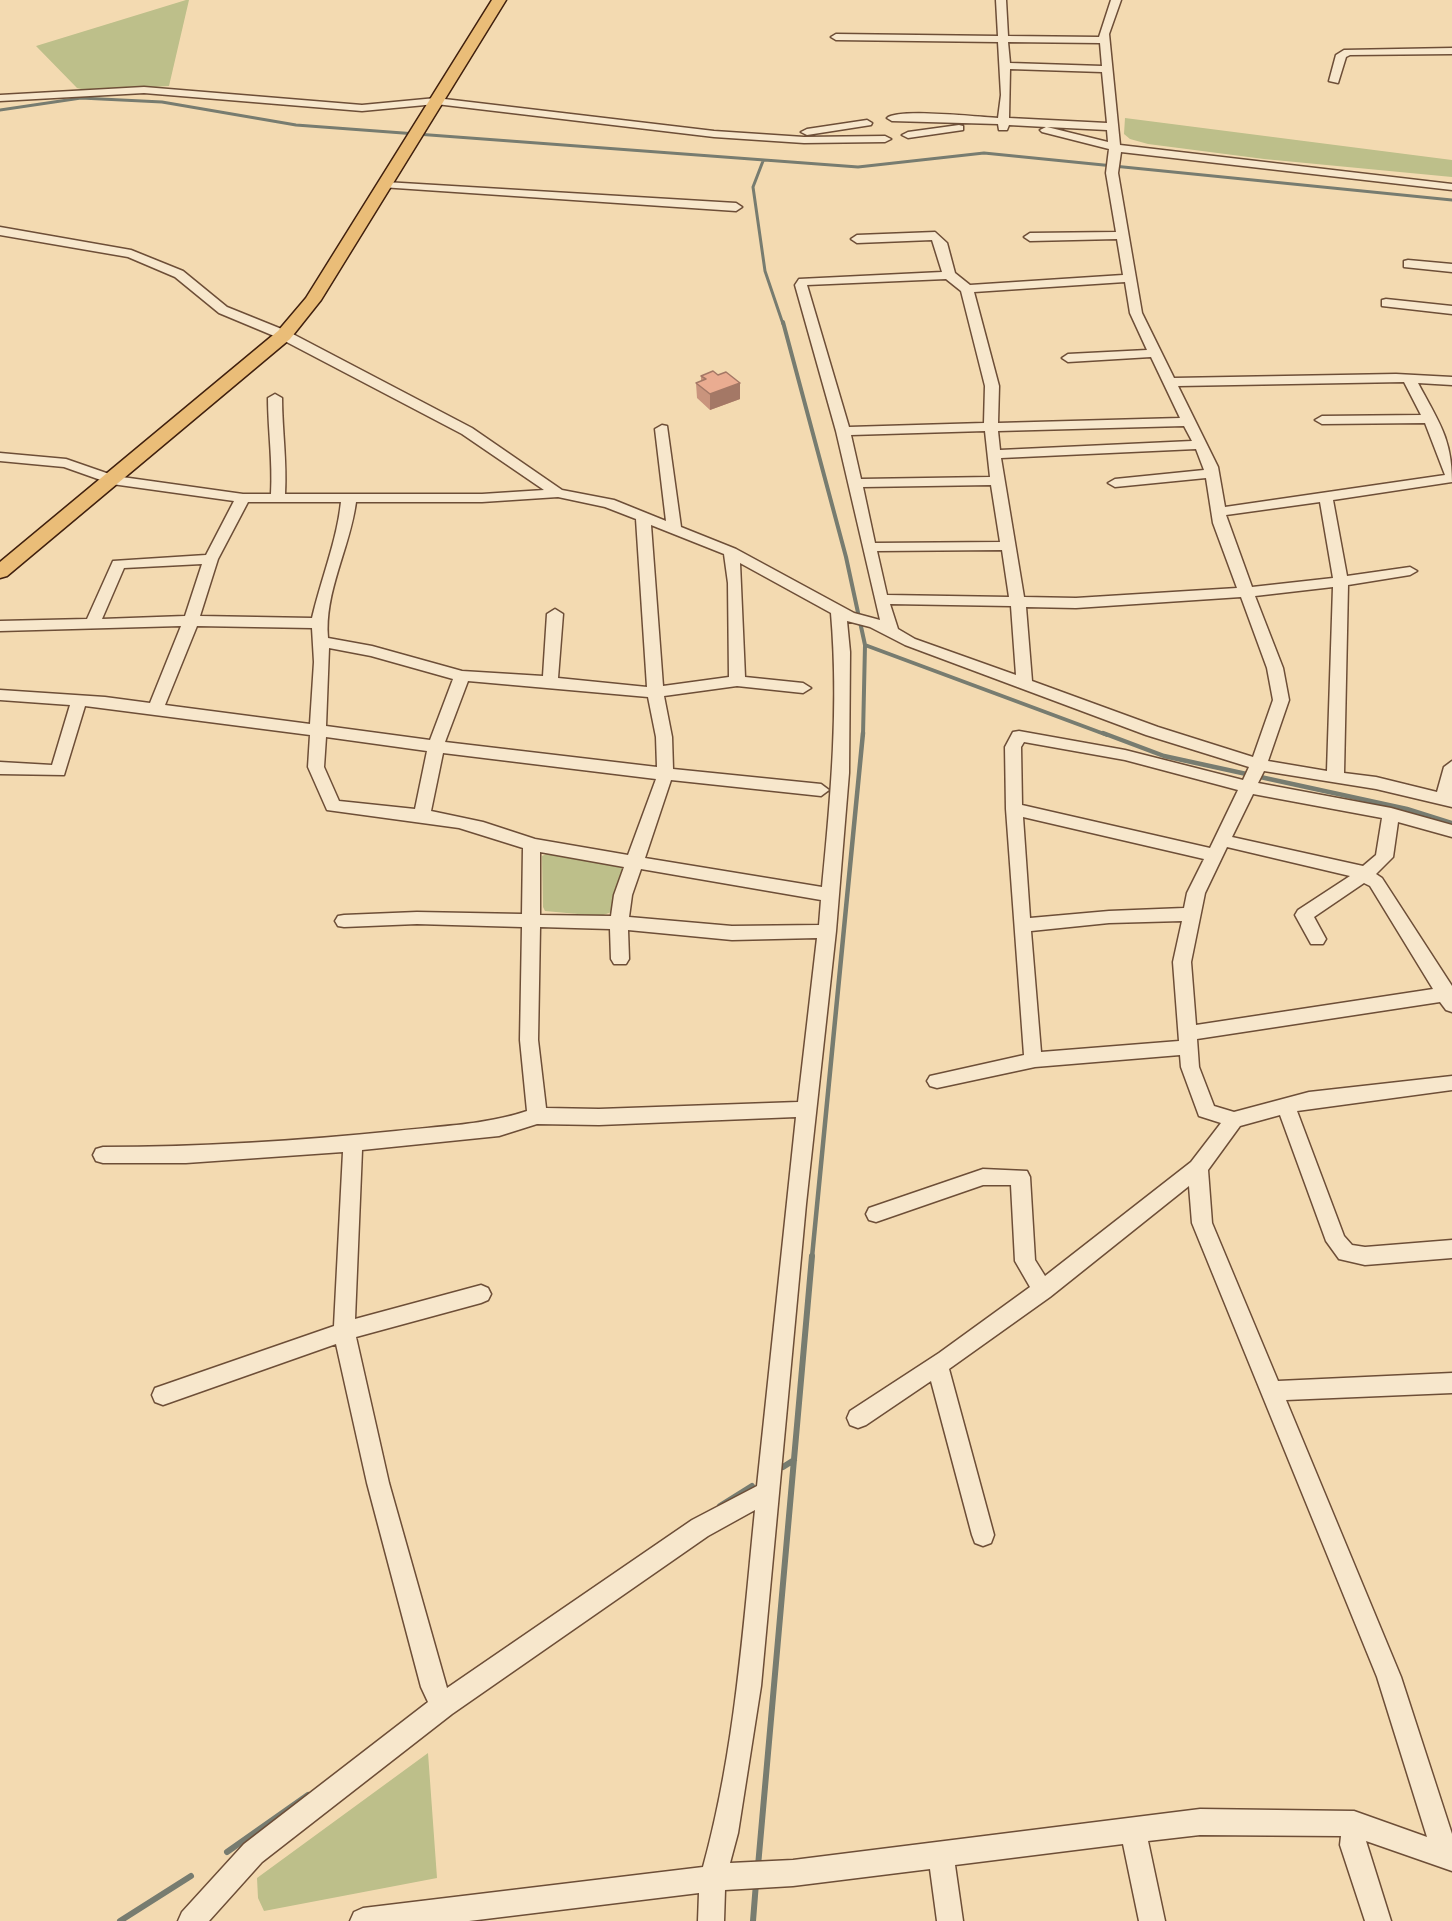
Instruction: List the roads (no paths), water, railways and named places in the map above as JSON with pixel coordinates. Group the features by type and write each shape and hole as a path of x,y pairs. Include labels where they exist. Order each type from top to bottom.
{"main road":[{"path":"0,572 284,335 313,300 436,101 453,90 499,0"}],"street":[{"path":"1001,0 1005,66 1003,124"},
{"path":"1116,0 1105,40 1121,235 1136,313 1212,472 1219,512 1275,668 1281,700 1252,776 1196,893 1182,962 1190,1067 1206,1111 1234,1120 1309,1100 1452,1083"},
{"path":"836,37 1105,40"},
{"path":"1334,81 1341,55 1348,52 1452,51"},
{"path":"1005,66 1107,69"},
{"path":"0,98 144,90 362,108 436,101 714,134 804,141 885,139 947,128 1003,124 1112,136 1136,152 1452,186"},
{"path":"453,90 737,128 807,132 892,118 926,117 1112,136 1146,147 1452,180"},
{"path":"892,118 910,127 908,135"},
{"path":"867,123 864,128 868,134 885,139"},
{"path":"385,185 736,207"},
{"path":"0,231 131,254 179,274 224,310 284,335 467,431 558,493"},
{"path":"1030,237 1121,235"},
{"path":"857,239 935,236 941,243 950,275 967,289 992,386 993,454 1018,604 1024,684"},
{"path":"1408,264 1452,268"},
{"path":"892,633 881,599 843,431 801,285 803,282 950,275"},
{"path":"967,289 1129,278"},
{"path":"1386,303 1452,310"},
{"path":"1068,358 1155,353"},
{"path":"1168,382 1410,379 1452,381"},
{"path":"1219,512 1326,498 1452,477 1439,436 1410,379"},
{"path":"275,398 274,429 280,460 278,498"},
{"path":"1322,420 1431,419"},
{"path":"843,431 1189,422"},
{"path":"662,429 674,528"},
{"path":"993,454 1200,445"},
{"path":"0,457 66,463 112,480 243,498 482,498 558,493 609,503 731,552 844,614 875,623 910,642 1152,731 1252,776 1294,772 1376,783 1448,800 1452,767"},
{"path":"1115,483 1212,472"},
{"path":"854,483 997,481"},
{"path":"155,710 191,621 211,560 243,498"},
{"path":"349,498 346,524 329,576 319,623 322,662 316,767 333,806 422,814 498,830 532,845 830,896"},
{"path":"1326,498 1341,582 1339,711 1335,778"},
{"path":"620,959 619,923 623,895 665,775 664,737 656,692 643,515"},
{"path":"870,548 1008,546"},
{"path":"731,552 735,583 737,681"},
{"path":"93,623 118,564 211,560"},
{"path":"881,599 1018,604 1076,603 1246,592 1341,582 1410,571"},
{"path":"550,682 555,614"},
{"path":"711,1921 722,1877 725,1833 749,1686 827,931 841,773 844,614"},
{"path":"0,626 191,621 319,623"},
{"path":"321,642 372,651 462,676 656,692 737,681 803,688"},
{"path":"422,814 436,746 462,676"},
{"path":"0,695 79,701 665,775 821,790"},
{"path":"0,768 58,771 79,701"},
{"path":"1035,1060 1031,1050 1014,809 1013,747 1019,736 1252,776 1452,831"},
{"path":"938,1081 1035,1060 1188,1040 1450,997 1376,882 1357,871 1014,809"},
{"path":"1317,939 1304,915 1364,875 1384,857 1391,814"},
{"path":"532,845 529,1040 537,1116"},
{"path":"1023,925 1109,917 1192,914"},
{"path":"344,921 417,918 619,923 732,933 827,931"},
{"path":"1286,1106 1336,1241 1346,1253 1365,1256 1452,1249"},
{"path":"103,1155 186,1155 353,1143 499,1128 537,1116 598,1117 807,1109"},
{"path":"858,1418 938,1367 1043,1291 1198,1168 1234,1120"},
{"path":"353,1143 344,1332 378,1484 433,1686 443,1705"},
{"path":"1198,1168 1202,1223 1389,1677 1449,1857"},
{"path":"876,1214 983,1178 1020,1177 1025,1261 1043,1291"},
{"path":"163,1395 344,1332 480,1293"},
{"path":"938,1367 983,1535"},
{"path":"1271,1391 1452,1383"},
{"path":"191,1921 252,1853 443,1705 700,1528 769,1491"},
{"path":"363,1921 722,1877 794,1873 1200,1822 1354,1824 1449,1857"},
{"path":"1354,1824 1353,1845 1378,1921"},
{"path":"1133,1831 1152,1921"},
{"path":"941,1855 950,1921"}],"waterway":[{"path":"0,110 81,98 162,102 296,125 858,167 984,153 1452,200"},
{"path":"763,161 753,187 765,271 783,324"},
{"path":"783,322 846,557 865,645"},
{"path":"863,735 865,645"},
{"path":"865,645 1107,735"},
{"path":"812,1257 863,733"},
{"path":"1103,733 1164,756 1407,809 1452,823"},
{"path":"794,1460 812,1256"},
{"path":"758,1866 794,1460"},
{"path":"783,1467 794,1460"},
{"path":"720,1506 752,1486"},
{"path":"227,1852 308,1795"},
{"path":"120,1921 191,1876"},
{"path":"753,1921 756,1883"}]}
